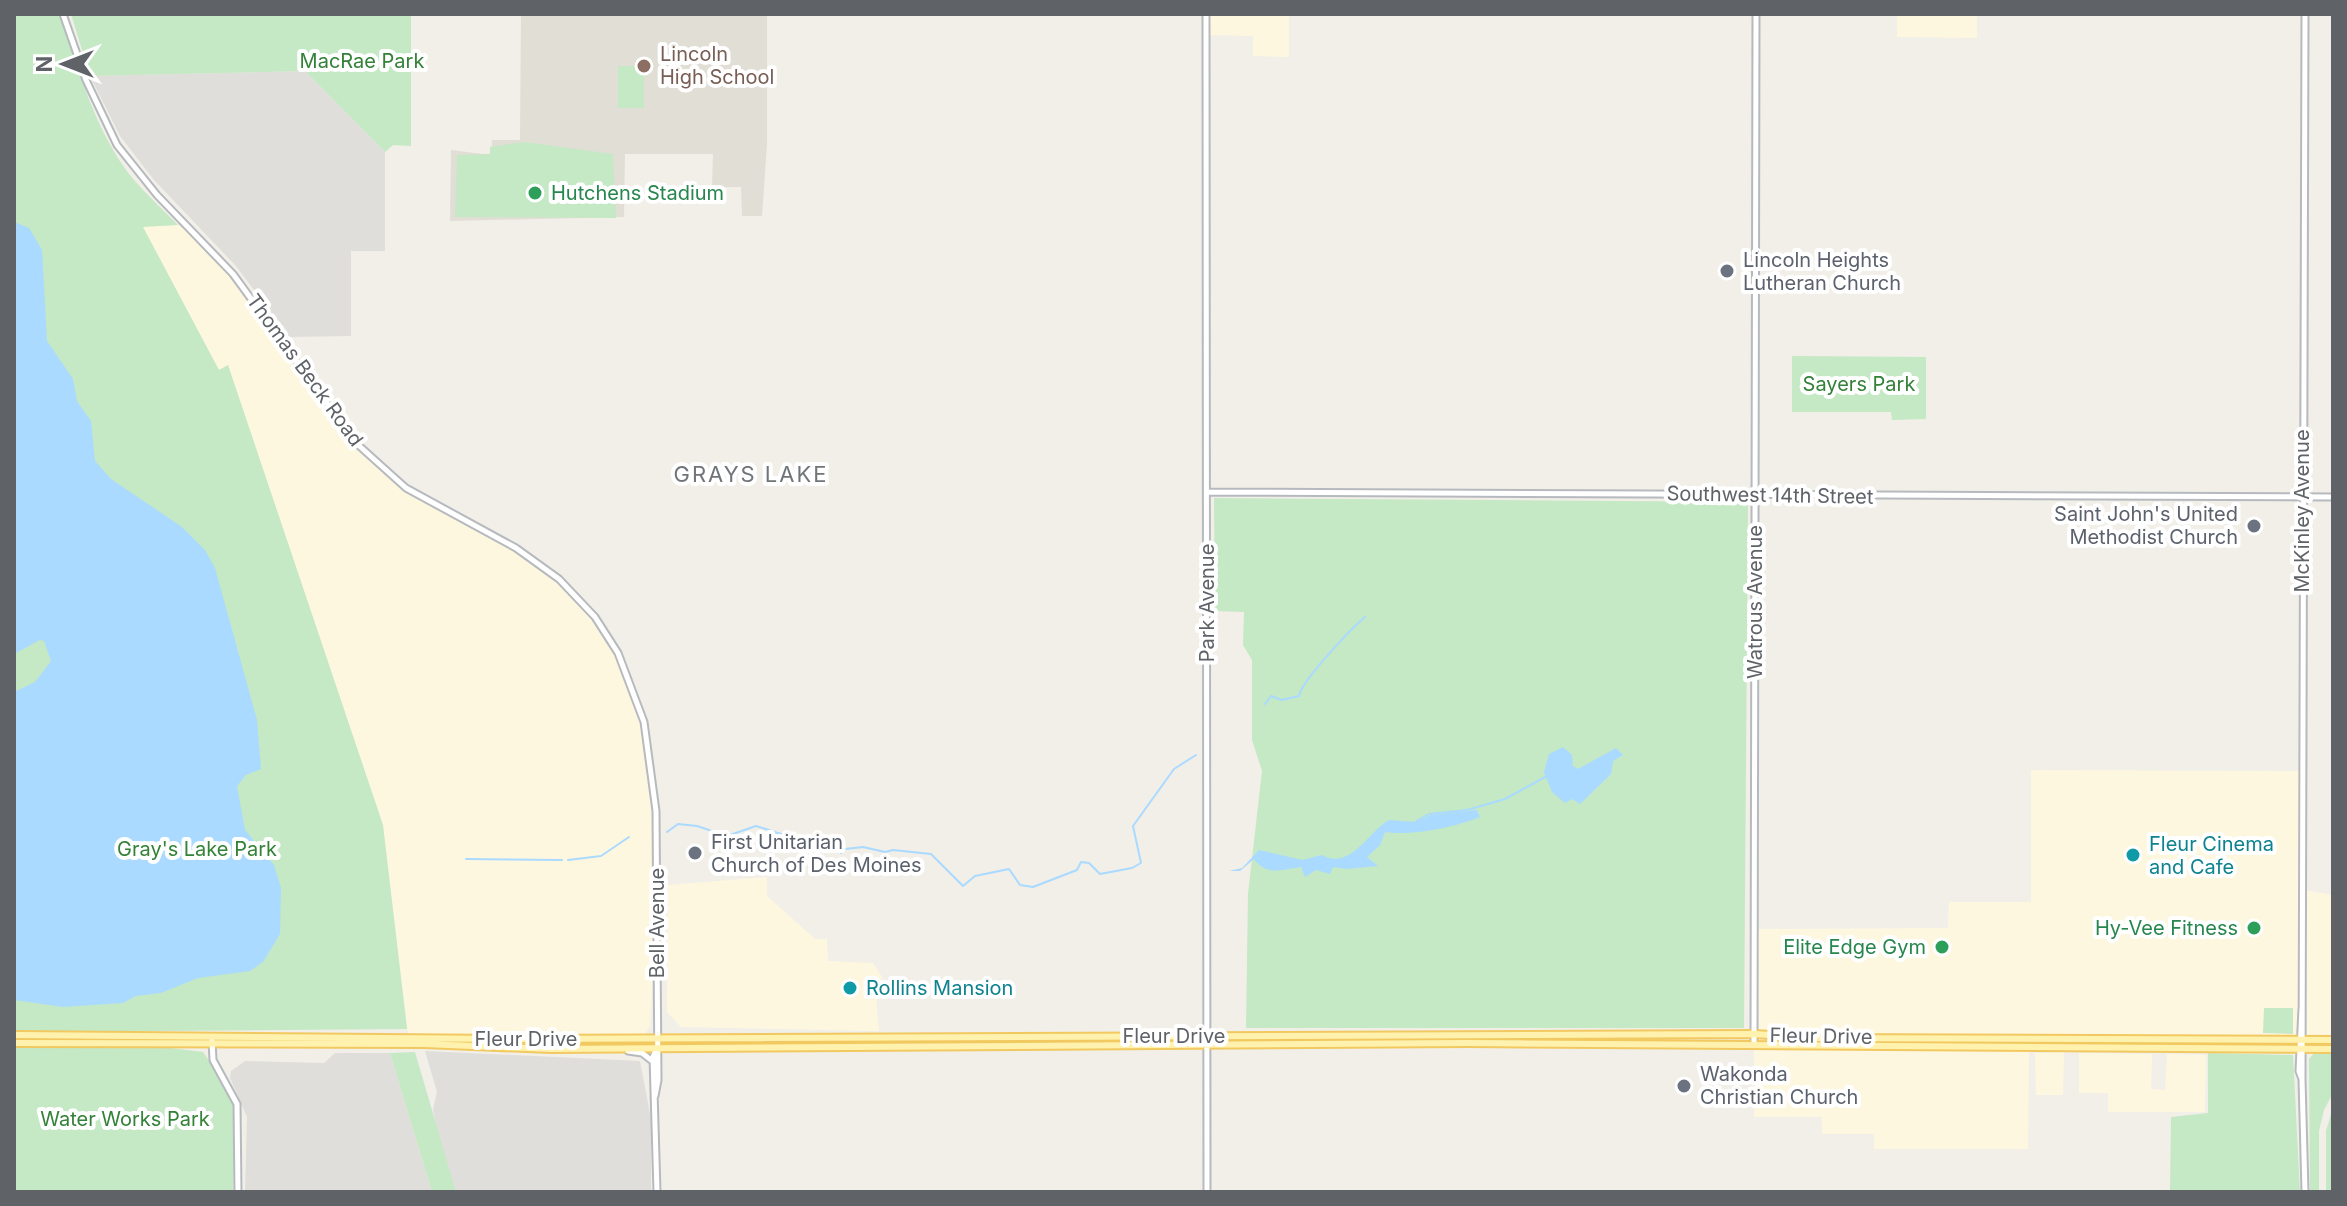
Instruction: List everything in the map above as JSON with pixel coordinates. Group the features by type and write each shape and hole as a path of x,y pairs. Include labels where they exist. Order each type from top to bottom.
{"main road":[{"name":"Fleur Drive","path":"423,1041 656,1049 1754,1034 1818,1038 2333,1040"},
{"name":"Fleur Drive","path":"14,1035 373,1041"},
{"name":"Fleur Drive","path":"14,1043 1207,1040 2333,1049"}],"street":[{"name":"Thomas Beck Road","path":"63,14 86,80 117,145 136,171 246,291 356,443 406,488 538,562 595,617 618,653 634,689 644,722 655,797"},
{"name":"Park Avenue","path":"1206,14 1207,1192"},
{"name":"Watrous Avenue","path":"1754,1045 1756,14"},
{"name":"McKinley Avenue","path":"2305,14 2302,498 2302,1079 2305,1192"},
{"name":"Southwest 14th Street","path":"1208,492 2333,497"},
{"name":"Bell Avenue","path":"655,797 655,1096"},
{"path":"212,1036 213,1060 237,1104 238,1192"},
{"path":"615,1049 642,1053 653,1064"},
{"name":"Bell Avenue","path":"656,1049 653,1064 657,1192"}],"shaded area":[{"name":"Lincoln High School","path":"521,14 767,14 767,144 762,216 742,216 741,187 712,187 713,154 625,154 624,217 450,221 451,150 491,155 492,140 520,140"},
{"path":"1206,14 1289,14 1289,57 1253,56 1253,36 1207,35"},
{"path":"1897,14 1977,14 1977,38 1897,37"},
{"path":"305,71 385,152 385,251 351,251 351,336 289,337 236,266 154,180 120,136 90,76"},
{"path":"178,225 199,239 233,274 356,443 396,481 516,548 578,597 618,653 644,722 655,797 657,900 650,1026 644,1035 422,1038 421,1033 408,1033 383,825 228,366 219,370 142,226"},
{"path":"2031,770 2302,771 2303,890 2333,895 2333,1040 1754,1034 1754,929 1948,928 1949,902 2031,902"},
{"path":"767,877 767,896 815,939 827,939 828,961 873,963 882,977 876,996 879,1031 681,1027 667,1012 668,885"},
{"path":"1754,1045 2029,1047 2028,1149 1874,1149 1874,1134 1822,1134 1822,1117 1754,1117"},
{"path":"425,1051 640,1061 651,1119 651,1192 456,1192 439,1143 433,1109 437,1092"},
{"path":"2064,1052 2063,1095 2036,1095 2035,1053"},
{"path":"335,1053 390,1053 432,1192 245,1192 247,1117 230,1078 231,1071 245,1061 324,1063"},
{"path":"2079,1053 2152,1054 2151,1089 2165,1090 2167,1054 2206,1055 2205,1112 2108,1112 2108,1093 2079,1093"}],"green space":[{"name":"Gray's Lake Park","path":"14,14 60,14 98,122 120,162 178,225 143,227 219,370 228,365 383,825 407,1029 14,1032"},
{"name":"MacRae Park","path":"71,14 411,14 411,146 393,145 385,152 305,71 90,76"},
{"path":"618,66 644,66 644,108 618,108"},
{"name":"Hutchens Stadium","path":"524,142 613,154 616,218 455,217 457,155 490,154 490,147"},
{"name":"Sayers Park","path":"1792,356 1926,357 1926,419 1892,420 1891,412 1792,412"},
{"path":"1214,498 1748,502 1744,1028 1246,1028 1248,894 1262,771 1252,740 1252,660 1243,645 1244,612 1215,611"},
{"path":"2264,1008 2293,1008 2293,1034 2263,1033"},
{"name":"Water Works Park","path":"14,1045 154,1046 203,1052 232,1094 235,1107 233,1192 14,1192"},
{"path":"2316,1051 2333,1052 2333,1093 2324,1110 2319,1131 2319,1192 2310,1192 2309,1059"},
{"path":"415,1052 456,1192 432,1192 390,1053"},
{"path":"2208,1053 2293,1055 2300,1192 2170,1192 2171,1117 2208,1113"},
{"path":"2333,1107 2333,1192 2326,1192 2326,1131"}],"water":[{"path":"14,222 29,228 42,250 47,341 73,379 77,401 91,421 95,461 111,479 182,527 205,550 215,568 257,720 261,769 246,775 237,786 245,830 274,865 281,888 280,934 263,962 250,971 198,978 161,993 136,996 123,1003 63,1007 14,1000 14,692 35,682 51,661 44,641 40,640 14,654"},
{"path":"1563,747 1572,755 1573,766 1578,769 1616,748 1623,755 1613,761 1611,774 1580,804 1572,799 1565,803 1552,792 1544,772 1549,754"},
{"path":"1477,810 1480,817 1445,828 1407,833 1385,832 1380,845 1367,857 1378,866 1333,867 1330,874 1316,870 1305,877 1301,867 1270,870 1254,859 1240,871 1229,871 1242,868 1259,850 1302,860 1322,855 1341,858 1358,848 1389,820 1416,822 1431,815"}],"waterway":[{"path":"1265,704 1271,696 1282,700 1299,696 1318,667 1365,617"},
{"path":"841,853 845,849 863,847 885,852 931,854 963,886 975,876 1009,869 1020,885 1033,887 1077,870 1081,862 1089,863 1100,874 1132,868 1141,863 1133,826 1174,769 1196,755"},
{"path":"1415,822 1429,814 1467,810 1505,799 1545,777"},
{"path":"667,832 678,824 697,826 727,836 756,826 831,850"},
{"path":"568,860 601,856 629,837"},
{"path":"466,859 562,860"}],"place":[{"name":"Lincoln High School","path":"644,66"},
{"name":"Hutchens Stadium","path":"535,193"},
{"name":"Lincoln Heights Lutheran Church","path":"1727,271"},
{"name":"Saint John's United Methodist Church","path":"2254,526"},
{"name":"First Unitarian Church of Des Moines","path":"695,853"},
{"name":"Fleur Cinema and Cafe","path":"2133,855"},
{"name":"Hy-Vee Fitness","path":"2254,928"},
{"name":"Elite Edge Gym","path":"1942,947"},
{"name":"Rollins Mansion","path":"850,988"},
{"name":"Wakonda Christian Church","path":"1684,1086"}],"district":[{"name":"GRAYS LAKE","path":"751,474"}]}
